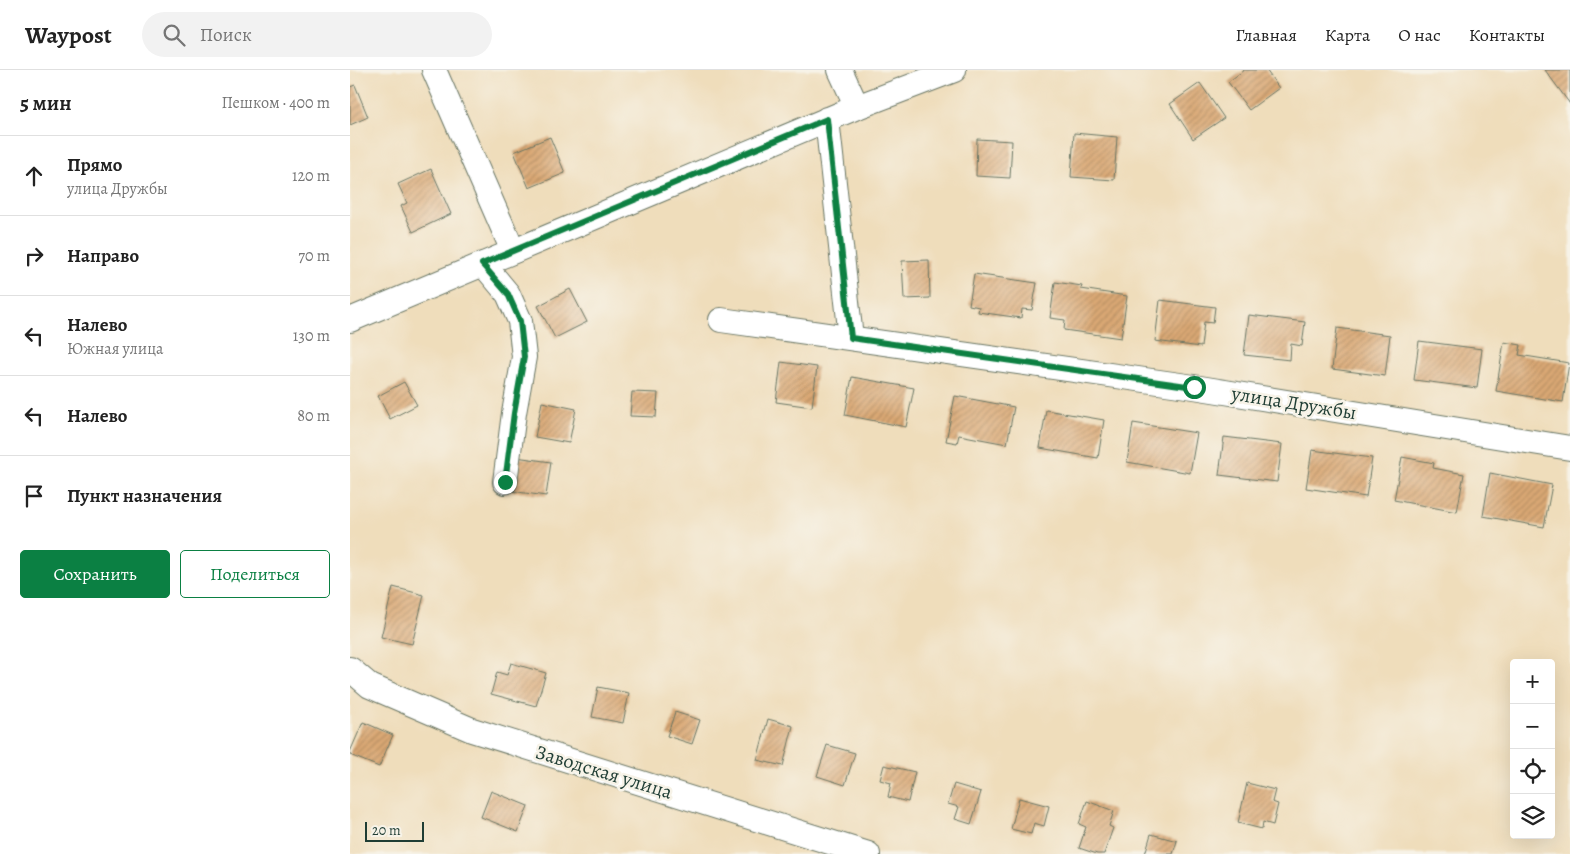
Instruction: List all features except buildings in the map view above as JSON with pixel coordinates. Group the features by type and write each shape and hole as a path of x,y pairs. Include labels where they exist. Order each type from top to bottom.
{"street":[{"path":"434,70 513,251"},
{"path":"840,70 857,107"},
{"path":"350,320 827,119 954,70"},
{"path":"827,119 851,338"},
{"path":"482,264 508,294 520,321 524,357 505,482"},
{"name":"улица Дружбы","path":"721,320 1194,387 1570,448"},
{"name":"Заводская улица","path":"350,669 370,686 472,730 868,854"}],"route":[{"path":"505,482 524,357 520,321 508,294 482,264 827,119 851,338 1194,387"}]}
